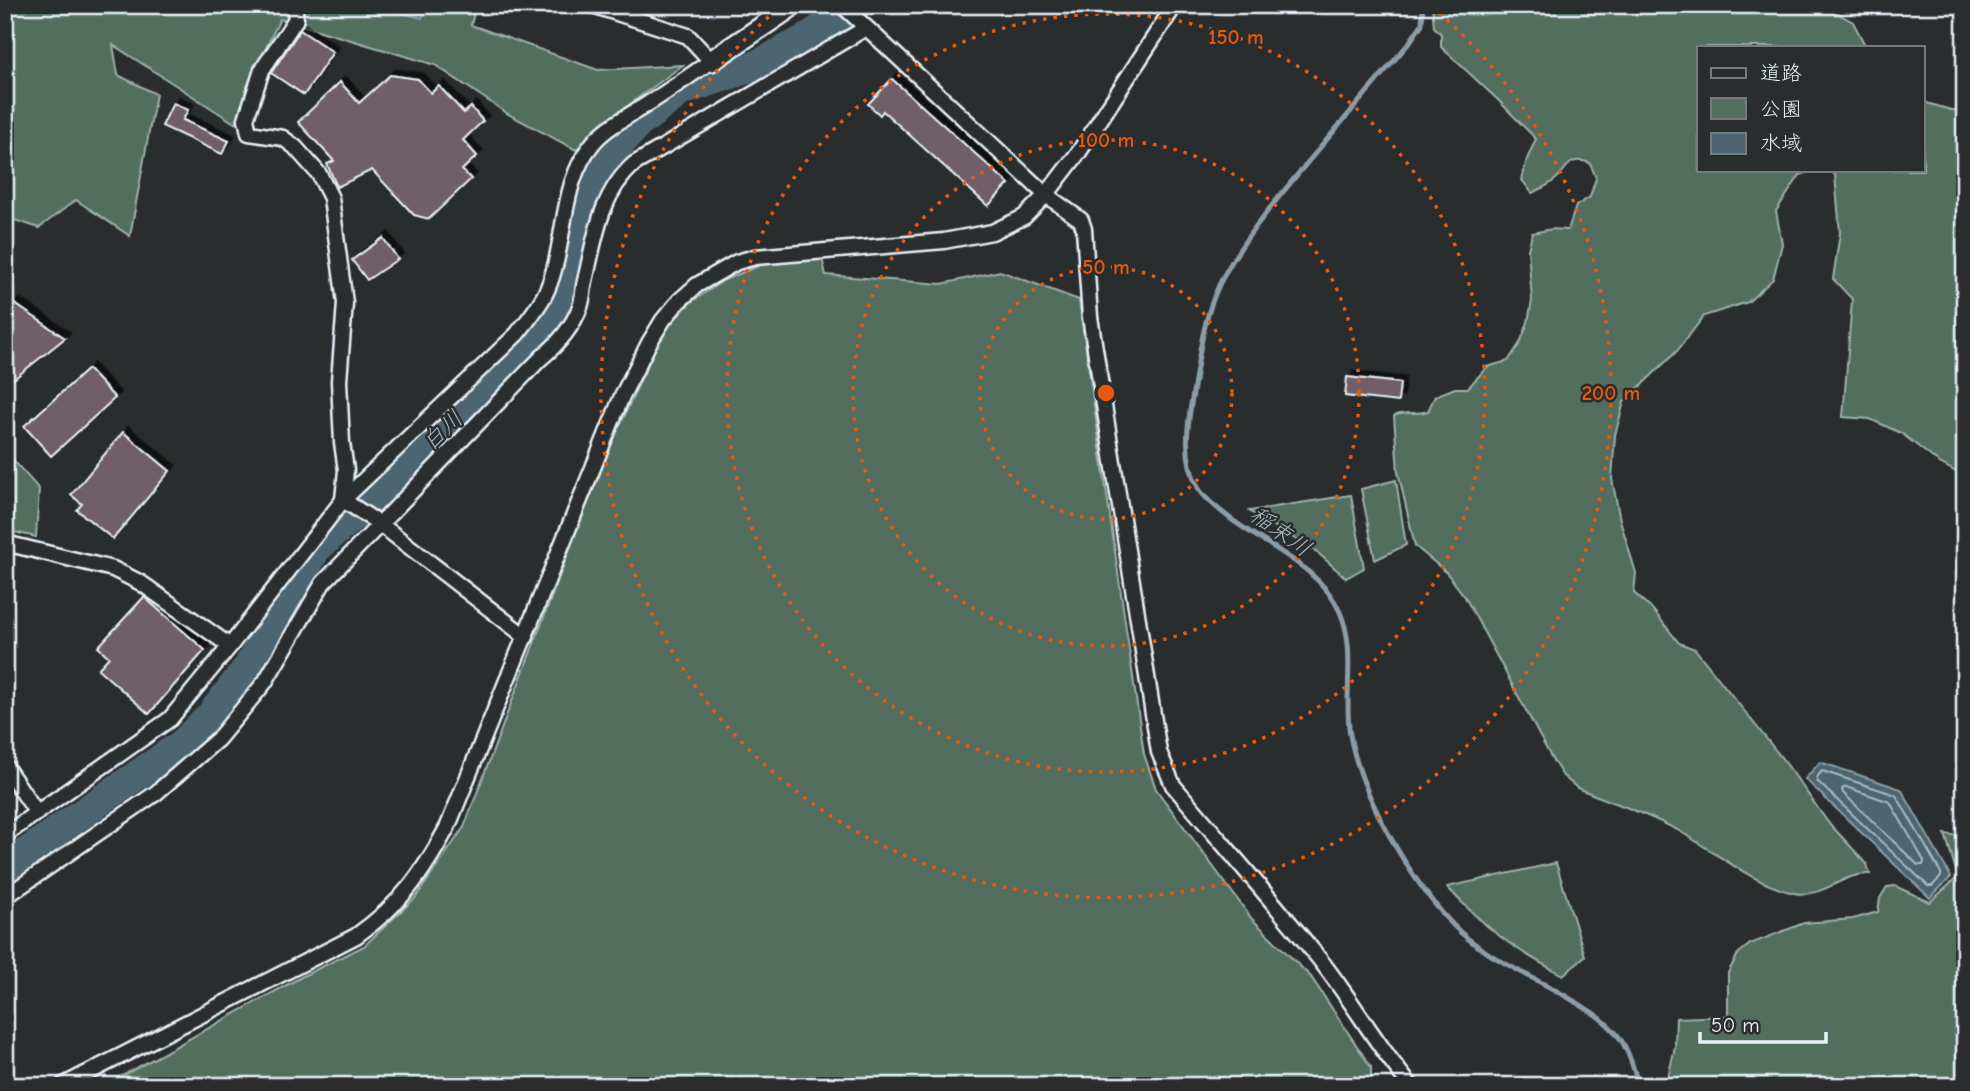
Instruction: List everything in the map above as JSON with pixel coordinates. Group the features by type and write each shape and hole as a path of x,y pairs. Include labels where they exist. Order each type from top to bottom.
{"street":[{"path":"294,5 296,19 262,69 246,119 249,132 283,138 295,147 319,174 331,198 345,303 339,381 346,470 343,500"},
{"path":"592,5 688,36 711,61"},
{"path":"5,835 170,719 343,500 517,334 547,290 571,188 593,143 608,129 794,5"},
{"path":"842,5 1046,195 1081,220 1084,229 1090,317 1159,752 1173,785 1317,957 1356,1007 1389,1060 1411,1086"},
{"path":"62,1086 336,947 376,922 394,906 426,867 448,827 622,396 663,320 688,293 719,272 755,257 944,241 992,232 1024,217 1046,195 1079,152 1175,5"},
{"path":"5,897 156,793 218,739 265,682 323,583 541,358 557,346 581,305 603,210 620,176 634,164 866,28"},
{"path":"343,500 380,524 526,637"},
{"path":"5,543 113,569 132,578 230,646"},
{"path":"5,766 37,813"}],"green space":[{"path":"5,5 476,5 471,25 598,70 683,65 592,132 576,150 508,114 435,65 280,19 247,87 236,124 113,45 118,75 156,94 130,236 76,200 39,228 5,217"},
{"path":"1432,5 1823,5 1853,22 1865,46 1697,46 1697,172 1809,172 1800,175 1776,211 1782,244 1773,279 1748,302 1704,316 1677,351 1624,402 1615,435 1612,479 1620,520 1636,573 1634,593 1653,610 1679,643 1695,649 1788,766 1827,821 1867,864 1870,874 1860,874 1805,894 1779,889 1736,867 1669,826 1577,788 1563,776 1552,759 1465,597 1446,572 1415,546 1398,472 1394,416 1428,411 1435,396 1455,388 1468,388 1487,367 1508,361 1520,343 1528,322 1532,300 1528,250 1532,233 1552,229 1568,230 1576,206 1590,197 1596,178 1590,163 1578,161 1567,166 1551,183 1532,193 1522,180 1536,139 1441,47 1441,34 1434,27"},
{"path":"1924,102 1951,110 1965,110 1965,477 1938,462 1901,433 1870,419 1843,417 1852,299 1833,279 1840,233 1835,175 1831,172 1924,172"},
{"path":"822,258 826,275 942,284 1000,271 1079,300 1144,754 1156,789 1252,919 1311,977 1371,1067 1371,1086 104,1086 303,976 364,946 416,897 464,827 601,467 662,333 690,303 724,280 766,263"},
{"path":"5,451 39,489 36,537 5,530"},
{"path":"1396,480 1406,545 1375,560 1361,489"},
{"path":"1351,495 1364,568 1346,578 1318,553 1249,511"},
{"path":"1945,834 1965,837 1965,1086 1666,1086 1675,1047 1676,1018 1728,1016 1728,973 1738,954 1750,944 1804,923 1853,919 1878,912 1880,898 1887,887 1895,886 1930,902 1958,877"},
{"path":"1556,863 1585,956 1563,975 1501,937 1474,915 1447,887"}],"water":[{"path":"372,5 426,5 422,18"},
{"path":"1820,762 1901,789 1951,877 1930,898 1805,779"}],"building":[{"path":"300,30 333,52 304,95 271,73"},
{"path":"390,75 418,79 431,93 439,86 464,113 471,107 483,121 463,140 477,156 462,170 471,179 429,219 414,215 372,170 337,187 327,164 334,161 298,122 340,82 359,103"},
{"path":"892,79 1009,184 988,206 883,111 880,115 868,104"},
{"path":"173,103 188,110 183,120 229,141 222,154 162,126"},
{"path":"383,238 398,259 367,280 352,260"},
{"path":"15,304 65,338 5,386 5,312"},
{"path":"88,369 115,398 51,456 24,426"},
{"path":"1347,377 1400,383 1398,402 1345,396"},
{"path":"123,432 170,471 113,539 77,510 82,504 71,495"},
{"path":"144,597 205,650 149,714 98,669 109,657 98,647"}],"waterway":[{"name":"白川","path":"5,867 182,744 211,715 248,667 316,549 551,328 566,298 586,222 590,190 606,159 639,123 681,91 755,66 800,42 857,5"},
{"name":"稲束川","path":"1423,5 1422,24 1409,43 1271,207 1248,237 1219,285 1205,325 1191,405 1187,442 1190,466 1199,489 1208,500 1242,527 1305,569 1331,596 1340,612 1348,642 1348,720 1356,759 1389,836 1420,884 1452,924 1476,945 1579,1004 1611,1027 1626,1048 1638,1086"}]}
